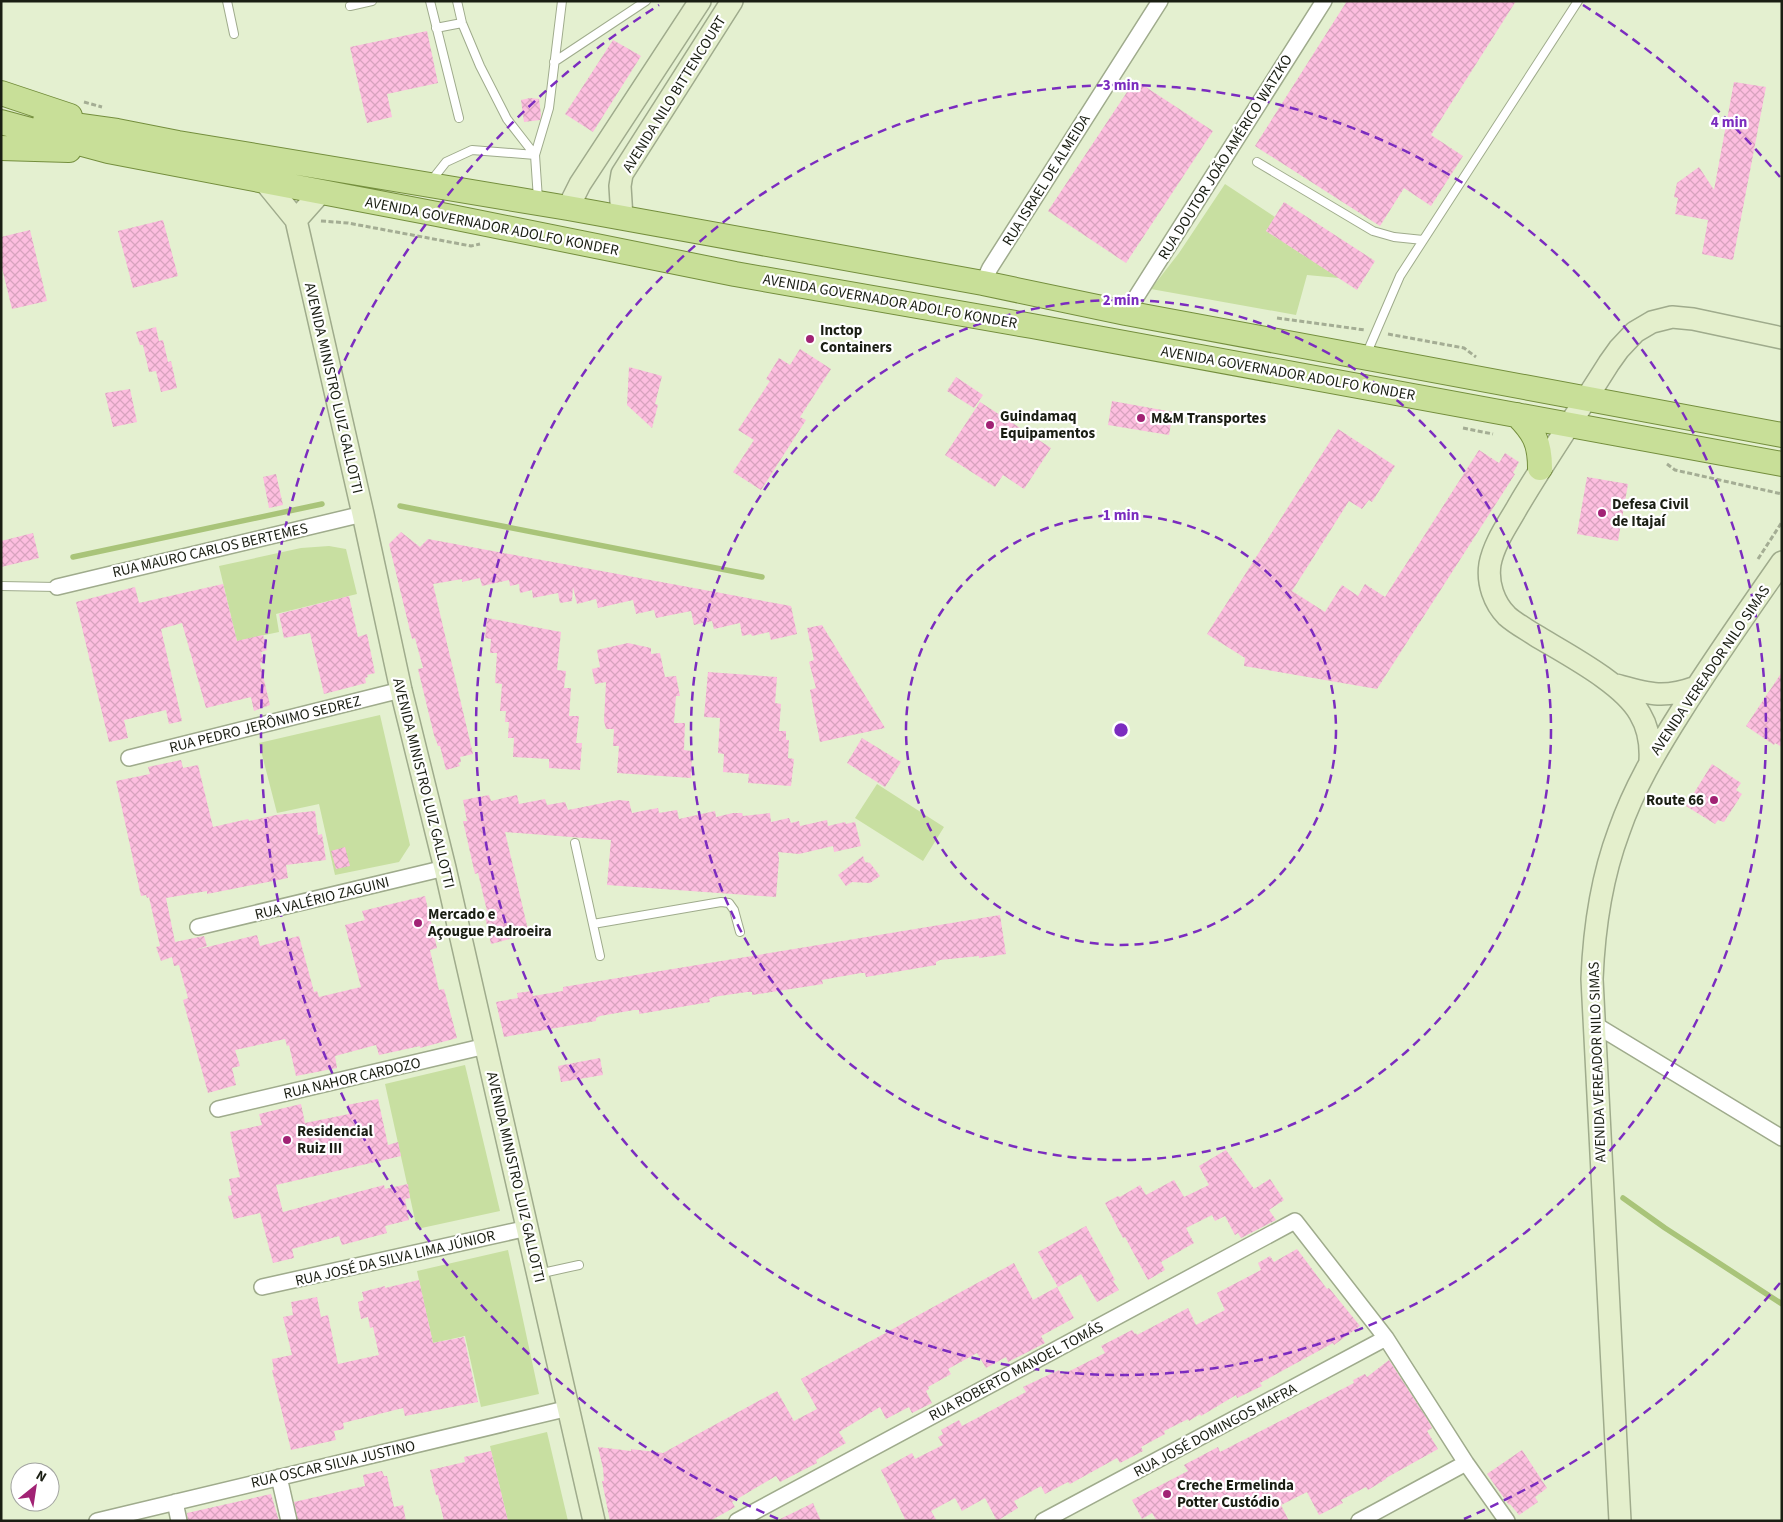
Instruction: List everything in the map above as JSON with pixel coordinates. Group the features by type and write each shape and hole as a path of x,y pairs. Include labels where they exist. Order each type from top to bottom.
{"main road":[{"path":"1,93 112,141"},
{"name":"AVENIDA GOVERNADOR ADOLFO KONDER","path":"1,115 112,141 266,182 320,193 437,214 784,283 1782,464"},
{"name":"AVENIDA GOVERNADOR ADOLFO KONDER","path":"1,122 112,141 178,143 568,208 983,284 1782,435"},
{"path":"1,148 112,141"},
{"path":"1517,415 1527,425 1536,441 1540,453 1540,468"}],"street":[{"name":"AVENIDA NILO BITTENCOURT","path":"568,208 580,184 700,1"},
{"name":"AVENIDA NILO BITTENCOURT","path":"622,218 620,186 622,174 732,1"},
{"name":"RUA ISRAEL DE ALMEIDA","path":"983,284 990,268 1160,1"},
{"name":"RUA DOUTOR JOÃO AMÉRICO WATZKO","path":"1126,312 1324,1"},
{"name":"AVENIDA MINISTRO LUIZ GALLOTTI","path":"266,182 296,220 401,690 445,868 594,1521"},
{"path":"296,220 320,193"},
{"path":"1650,761 1649,735 1645,723 1632,702 1613,684 1516,622 1501,608 1492,589 1490,577 1493,553 1540,468 1619,349 1635,332 1652,322 1672,318 1693,320 1782,338"},
{"name":"RUA MAURO CARLOS BERTEMES","path":"57,587 363,514"},
{"name":"AVENIDA VEREADOR NILO SIMAS","path":"1620,1521 1592,980 1594,939 1599,902 1618,832 1650,761 1696,687 1782,562"},
{"path":"1613,684 1658,695 1682,692 1696,687"},
{"name":"RUA PEDRO JERÔNIMO SEDREZ","path":"129,758 401,690"},
{"name":"RUA VALÉRIO ZAGUINI","path":"198,927 445,868"},
{"path":"1594,1024 1782,1138"},
{"name":"RUA NAHOR CARDOZO","path":"218,1110 486,1046"},
{"name":"RUA ROBERTO MANOEL TOMÁS","path":"738,1521 1295,1221 1386,1338"},
{"name":"RUA JOSÉ DA SILVA LIMA JÚNIOR","path":"262,1288 528,1228"},
{"path":"1386,1338 1466,1463 1507,1521"},
{"name":"RUA JOSÉ DOMINGOS MAFRA","path":"1043,1521 1386,1338"},
{"name":"RUA OSCAR SILVA JUSTINO","path":"97,1521 569,1408"},
{"path":"1359,1521 1466,1463"},
{"path":"279,1477 289,1521"},
{"path":"175,1502 179,1521"}],"lane":[{"path":"226,1 234,34"},
{"path":"350,6 372,1"},
{"path":"430,1 459,118"},
{"path":"457,1 462,23 480,66 507,119 535,156"},
{"path":"539,203 535,156 548,108 562,1"},
{"path":"554,62 646,1"},
{"path":"1365,357 1400,276 1578,1"},
{"path":"436,28 462,23"},
{"path":"428,184 446,162 472,150 535,156"},
{"path":"1257,162 1373,231 1394,237 1423,240"},
{"path":"1,586 57,587"},
{"path":"575,843 600,956"},
{"path":"593,924 721,902 730,903 740,932"},
{"path":"538,1274 579,1265"}],"path":[{"path":"1664,462 1676,470 1782,494"}],"green space":[{"path":"1225,184 1275,217 1266,231 1339,278 1307,275 1296,315 1151,289 1179,253"},
{"path":"329,546 346,549 357,594 276,614 279,632 237,641 219,566 301,548"},
{"path":"380,715 410,845 399,862 335,875 319,804 277,813 259,743"},
{"path":"877,784 944,827 923,861 855,818"},
{"path":"465,1065 500,1211 417,1229 385,1084"},
{"path":"508,1250 539,1394 481,1407 465,1336 433,1343 417,1271"},
{"path":"547,1432 568,1521 508,1521 490,1446"}],"building":[{"path":"1347,1 1516,1 1431,135 1463,156 1431,206 1404,188 1380,226 1255,146"},
{"path":"427,31 438,83 387,94 392,117 367,123 350,47"},
{"path":"613,40 641,56 593,132 565,114"},
{"path":"1135,80 1213,131 1126,263 1048,211"},
{"path":"1734,82 1766,87 1733,260 1702,254 1708,220 1675,214 1678,198 1674,197 1677,183 1699,167 1714,190"},
{"path":"539,99 540,120 524,122 521,100"},
{"path":"1284,202 1375,261 1357,290 1266,231"},
{"path":"163,220 178,276 133,288 118,231"},
{"path":"30,230 47,301 12,309 1,264 1,237"},
{"path":"156,327 159,341 163,340 168,362 171,361 177,388 161,392 156,371 149,372 143,345 140,345 136,332"},
{"path":"800,349 831,369 800,417 806,420 761,490 733,472 754,440 738,430 770,381 766,379 779,358 790,365"},
{"path":"629,367 662,376 655,404 658,405 652,428 627,405"},
{"path":"956,377 983,395 974,408 947,391"},
{"path":"130,389 137,422 113,427 105,393"},
{"name":"M&M Transportes","path":"1112,401 1173,412 1169,435 1108,425"},
{"name":"Guindamaq Equipamentos","path":"980,402 1051,448 1024,489 1003,475 995,487 945,455"},
{"path":"1338,429 1395,466 1372,502 1369,500 1362,509 1349,501 1292,591 1325,612 1342,585 1358,596 1365,584 1385,597 1479,450 1499,463 1505,453 1519,462 1513,473 1515,474 1377,689 1244,666 1245,658 1207,634"},
{"path":"276,474 283,505 269,508 263,477"},
{"name":"Defesa Civil de Itajaí","path":"1587,477 1628,484 1618,541 1577,534"},
{"path":"401,532 420,547 428,539 791,606 797,634 771,640 769,632 742,636 740,623 714,629 712,621 694,625 691,611 656,618 654,610 636,614 633,600 598,608 596,599 577,604 573,587 572,601 560,603 558,593 533,598 532,590 520,593 519,584 510,586 509,580 482,586 480,578 462,582 462,579 433,584 473,754 460,757 461,762 458,763 460,766 446,770 440,746 438,746 434,735 418,669 423,668 415,638 412,639 389,544"},
{"path":"33,533 39,558 1,567 1,541"},
{"path":"223,584 237,641 263,635 267,650 261,652 264,662 260,663 270,705 254,711 251,697 206,708 182,623 161,629 182,721 169,724 166,710 124,720 128,738 109,742 76,602 135,587 139,603"},
{"path":"349,596 358,637 367,634 375,673 367,675 368,677 365,678 366,683 324,694 310,633 284,638 279,614"},
{"path":"487,618 561,632 557,670 566,671 564,688 571,688 569,716 579,716 576,743 582,743 580,770 549,768 549,759 513,757 514,738 508,738 509,722 505,722 506,711 500,711 502,684 495,683 497,653 490,653 491,639 485,638"},
{"path":"822,625 885,728 820,742 810,690 816,688 809,662 814,660 807,628"},
{"path":"628,643 651,648 651,654 660,653 665,677 676,676 680,696 676,696 674,723 685,723 684,750 692,751 691,778 617,773 619,746 613,746 614,729 606,729 604,721 606,682 595,684 592,669 600,667 597,650"},
{"path":"708,672 777,677 775,703 781,704 779,731 786,731 786,740 789,740 788,758 794,759 791,786 748,783 749,774 723,772 724,754 718,753 720,718 704,717"},
{"path":"1782,672 1782,747 1775,743 1774,745 1746,726"},
{"path":"862,738 901,762 885,787 847,763"},
{"path":"181,760 183,768 198,765 213,827 248,819 249,821 276,815 315,811 318,835 322,834 326,860 286,865 288,878 207,894 207,891 166,898 175,942 204,936 207,946 195,950 257,935 260,946 299,936 314,992 317,991 319,997 361,987 345,925 365,920 362,911 425,896 437,948 430,950 439,990 444,989 457,1038 420,1048 420,1046 379,1055 376,1045 335,1056 337,1068 296,1076 289,1045 287,1046 285,1039 235,1050 240,1066 232,1068 236,1085 208,1093 183,1000 188,998 179,965 174,966 172,957 161,961 156,947 160,946 149,897 147,898 146,895 141,896 116,781 150,774 148,767"},
{"name":"Route 66","path":"1712,764 1741,783 1736,790 1742,794 1724,822 1718,820 1715,824 1686,806"},
{"path":"489,795 491,801 517,795 519,804 545,799 547,805 565,802 568,810 618,800 629,801 632,813 658,808 659,813 677,810 679,819 715,811 716,817 733,813 742,813 743,816 770,813 771,822 789,818 791,823 799,821 800,826 827,820 828,826 855,822 861,846 834,852 833,846 799,854 778,852 776,897 607,885 611,840 505,832 529,934 491,944 485,916 488,916 487,911 478,873 475,874 463,821 467,821 463,800"},
{"path":"345,847 350,866 336,869 331,851"},
{"path":"863,856 865,862 870,863 880,876 870,883 852,882 846,886 838,875"},
{"path":"1000,915 1006,954 979,958 979,956 940,960 936,962 936,965 866,977 865,973 861,973 822,980 823,984 752,995 752,992 747,992 713,997 709,999 710,1002 639,1014 639,1010 634,1010 600,1016 596,1018 596,1021 504,1037 496,1002 518,998 517,993 532,991 533,996 563,991 563,987"},
{"path":"600,1058 603,1075 561,1082 558,1066"},
{"path":"378,1099 388,1145 398,1142 401,1156 276,1185 283,1212 384,1185 385,1189 408,1184 410,1198 405,1199 409,1220 385,1226 387,1233 342,1245 339,1236 292,1249 294,1258 273,1263 260,1213 234,1219 228,1196 232,1195 229,1179 240,1177 230,1132 262,1125 259,1114 301,1104 305,1123 349,1114 347,1105"},
{"path":"1226,1150 1254,1189 1270,1179 1284,1200 1269,1210 1276,1220 1241,1238 1238,1233 1235,1235 1225,1216 1215,1221 1212,1215 1186,1228 1194,1243 1161,1262 1165,1270 1148,1280 1105,1203 1118,1196 1120,1197 1140,1185 1146,1195 1174,1180 1184,1197 1209,1185 1199,1166"},
{"path":"1086,1226 1119,1290 1097,1302 1081,1274 1058,1287 1038,1252"},
{"path":"1297,1249 1327,1289 1329,1288 1360,1326 1334,1345 1333,1343 1260,1383 1262,1386 1237,1398 1236,1395 1201,1416 1200,1414 1189,1421 1188,1419 1164,1431 1165,1434 1141,1447 1143,1451 1120,1463 1117,1458 1070,1484 1068,1482 1045,1494 1041,1486 1014,1501 1018,1508 997,1521 985,1498 962,1511 955,1498 931,1511 937,1521 906,1521 881,1470 912,1453 915,1459 943,1445 938,1437 943,1434 941,1430 959,1420 962,1426 1026,1392 1023,1387 1059,1370 1062,1375 1105,1353 1101,1346 1132,1330 1137,1335 1188,1308 1196,1325 1225,1310 1217,1293 1261,1270 1258,1263 1270,1256 1274,1262"},
{"path":"1014,1263 1033,1300 1057,1287 1074,1318 1041,1336 1045,1343 1008,1362 1006,1357 986,1368 977,1353 948,1369 951,1374 928,1387 929,1389 926,1391 932,1403 912,1413 909,1407 886,1419 880,1407 839,1432 846,1443 816,1460 817,1463 780,1482 776,1476 732,1502 735,1507 710,1521 610,1521 602,1481 604,1481 603,1468 598,1447 663,1453 777,1391 794,1421 817,1409 801,1379"},
{"path":"419,1280 433,1343 464,1337 478,1402 405,1416 403,1408 343,1423 344,1429 334,1431 336,1440 291,1450 272,1370 274,1370 272,1359 292,1355 283,1317 293,1315 291,1302 317,1297 321,1317 328,1315 338,1364 379,1355 373,1327 370,1328 368,1317 361,1319 358,1302 364,1300 362,1292"},
{"path":"1389,1360 1429,1422 1432,1428 1427,1431 1438,1449 1368,1490 1366,1487 1341,1500 1343,1503 1319,1515 1307,1492 1281,1505 1289,1521 1157,1521 1152,1513 1142,1519 1132,1500 1188,1471 1184,1465 1218,1447 1220,1452 1354,1383 1353,1380 1365,1374 1367,1377"},
{"path":"1522,1450 1547,1488 1535,1497 1538,1502 1519,1515 1509,1505 1487,1474"},
{"path":"491,1451 508,1521 444,1521 430,1470 465,1462 464,1457"},
{"path":"382,1471 384,1476 387,1476 394,1507 403,1505 406,1521 298,1521 294,1502 365,1486 363,1475"},
{"path":"271,1494 279,1521 188,1521 187,1513"},
{"path":"813,1503 821,1521 776,1521"}],"waterway":[{"path":"73,557 322,504"},
{"path":"400,506 762,577"},
{"path":"1623,1198 1665,1228 1782,1304"}],"place":[{"name":"Inctop Containers","path":"810,339"},
{"name":"M&M Transportes","path":"1141,418"},
{"name":"Guindamaq Equipamentos","path":"990,425"},
{"name":"Defesa Civil de Itajaí","path":"1602,513"},
{"name":"Route 66","path":"1714,800"},
{"name":"Mercado e Açougue Padroeira","path":"418,923"},
{"name":"Residencial Ruiz III","path":"287,1140"},
{"name":"Creche Ermelinda Potter Custódio","path":"1167,1494"}]}
